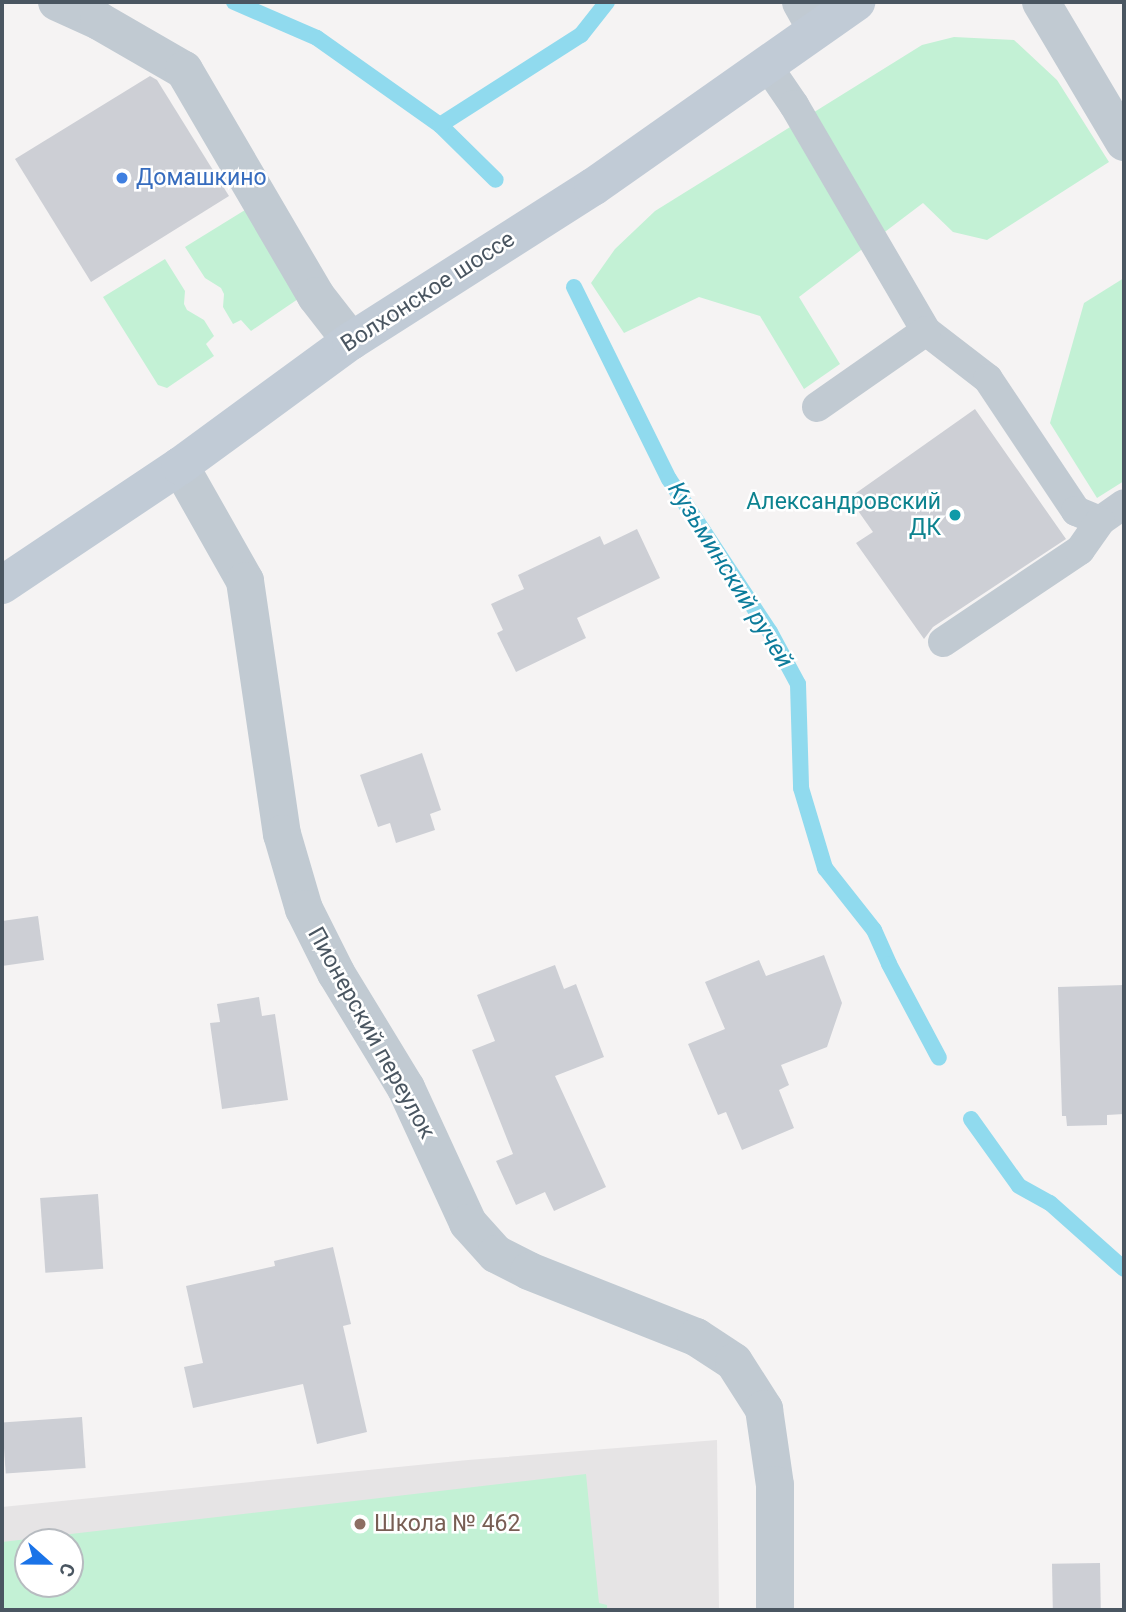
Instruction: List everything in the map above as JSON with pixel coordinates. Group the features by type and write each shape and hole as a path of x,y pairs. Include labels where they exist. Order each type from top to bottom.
{"main road":[{"name":"Волхонское шоссе","path":"2,585 180,466 351,341 593,187 766,64 808,16 856,2"}],"street":[{"path":"57,2 99,21 184,69 316,296 351,341"},
{"path":"1041,2 1124,142"},
{"name":"Пионерский переулок","path":"180,466 245,581 282,834 304,909 336,973 406,1088 468,1223 496,1254 529,1271 696,1337 734,1362 764,1409 775,1485 775,1610"}],"lane":[{"path":"766,64 794,105 926,331 988,379 1076,511 1100,521"},
{"path":"817,407 926,331"},
{"path":"943,642 1080,550 1100,521 1124,504"}],"shaded area":[{"name":"Школа № 462","path":"717,1440 719,1610 2,1610 2,1507 468,1460"}],"green space":[{"path":"954,37 1014,40 1057,80 1109,162 987,240 953,232 923,203 799,297 840,364 804,389 760,316 699,297 624,333 591,283 615,249 655,211 922,45"},
{"path":"245,210 298,299 251,331 241,320 233,324 223,307 224,294 221,288 205,278 185,247"},
{"path":"165,259 185,291 184,304 187,310 204,320 214,336 206,344 214,356 167,388 158,385 103,297"},
{"path":"1124,278 1124,481 1097,498 1050,423 1084,303"},
{"path":"586,1474 599,1603 607,1605 607,1610 2,1610 2,1542 14,1541 14,1598 84,1598 84,1532"}],"building":[{"name":"Домашкино","path":"150,76 157,80 229,196 91,282 15,159"},
{"name":"Александровский ДК","path":"975,409 1066,539 933,627 924,639 856,543 873,532 849,498"},
{"path":"637,529 660,578 577,618 586,638 516,672 497,633 503,630 491,604 524,589 518,575 600,536 604,545"},
{"path":"422,753 441,810 430,814 435,830 396,843 390,823 378,827 360,775"},
{"path":"38,916 44,960 2,966 2,921"},
{"path":"824,955 842,1003 827,1047 781,1065 789,1085 779,1090 794,1128 742,1150 726,1112 718,1115 688,1044 725,1029 705,982 759,960 766,976"},
{"path":"555,965 564,989 576,984 604,1057 555,1076 606,1187 554,1211 545,1192 516,1205 496,1161 513,1154 472,1050 495,1041 477,995"},
{"path":"1124,985 1124,1114 1107,1115 1107,1125 1067,1126 1066,1116 1062,1116 1058,987"},
{"path":"259,997 262,1016 275,1014 288,1100 222,1109 210,1023 220,1022 217,1004"},
{"path":"98,1194 103,1269 45,1273 40,1198"},
{"path":"333,1247 351,1324 343,1326 367,1432 317,1444 303,1384 193,1408 184,1367 203,1363 186,1286 275,1266 274,1261"},
{"path":"82,1417 86,1468 6,1473 2,1423"},
{"path":"1100,1563 1101,1610 1053,1610 1052,1564"}],"waterway":[{"name":"Кузьминский ручей","path":"234,2 317,38 440,125 496,180"},
{"path":"440,125 581,35 607,2"},
{"name":"Кузьминский ручей","path":"574,287 669,479 770,632 798,684 801,788 825,868 874,930 939,1058"},
{"name":"Кузьминский ручей","path":"971,1119 1019,1186 1050,1203 1124,1269"}],"place":[{"name":"Домашкино","path":"122,178"},
{"name":"Александровский ДК","path":"955,515"},
{"name":"Школа № 462","path":"360,1524"}]}
